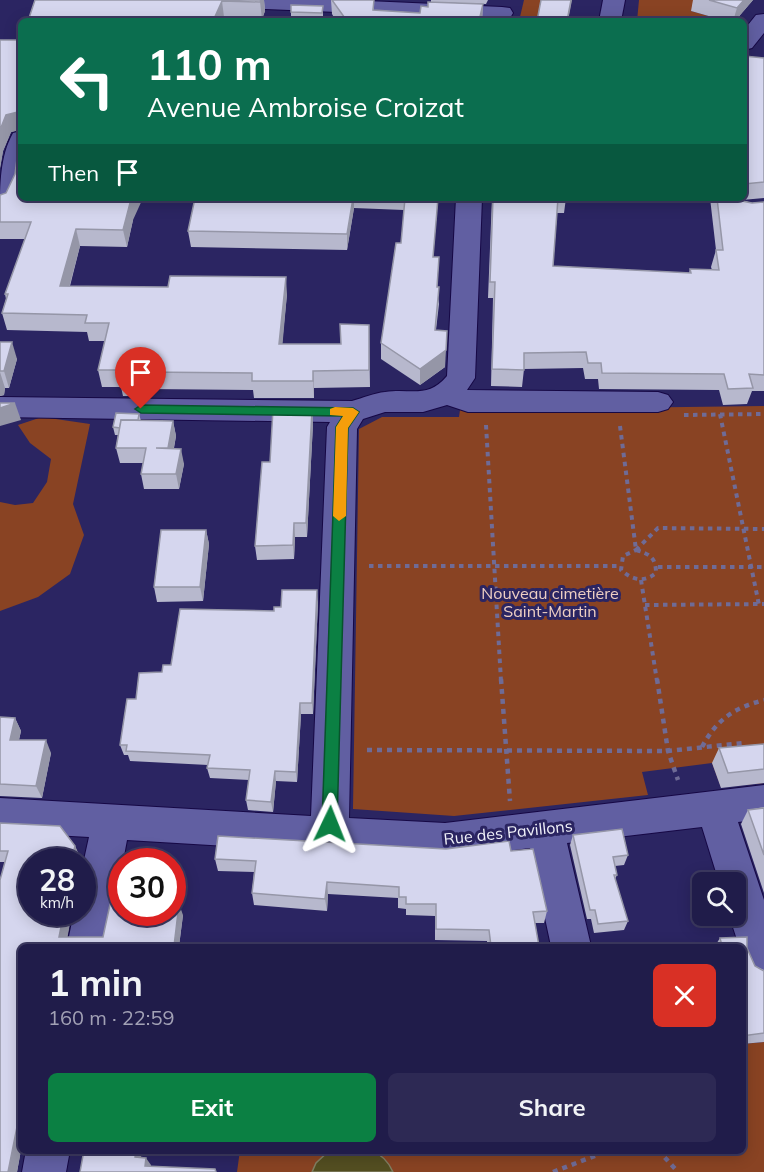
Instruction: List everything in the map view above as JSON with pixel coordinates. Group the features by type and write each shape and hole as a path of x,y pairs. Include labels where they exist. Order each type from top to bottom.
{"street":[{"path":"611,18 614,0"},
{"path":"240,8 502,11"},
{"path":"747,40 764,20"},
{"path":"0,204 15,175 18,156"},
{"path":"0,407 353,412 384,402 423,402 448,394 461,378 469,201"},
{"path":"448,394 468,402 658,402"},
{"path":"326,834 330,824 342,427 353,412"},
{"name":"Rue des Pavillons","path":"0,815 445,840 545,830 764,802"},
{"path":"702,809 764,962"},
{"path":"87,944 111,822"},
{"path":"545,830 571,944"},
{"path":"44,1172 47,1154"}],"path":[{"path":"645,605 762,604 751,567 720,414"},
{"path":"618,415 636,550"},
{"path":"485,419 510,801"},
{"path":"658,567 652,576 641,580 630,577 621,566 622,556 636,550 658,528 764,529"},
{"path":"636,550 648,554 658,567"},
{"path":"369,566 621,566"},
{"path":"658,567 764,567"},
{"path":"641,580 668,751 702,809"},
{"path":"702,747 710,731 728,712 764,700"},
{"path":"367,750 668,751 743,743"},
{"path":"553,1172 600,1154"},
{"path":"662,1154 678,1172"}],"green space":[{"path":"524,0 543,0 539,18 520,18"},
{"path":"639,0 701,0 691,11 716,18 637,18"},
{"name":"Nouveau cimetière Saint-Martin","path":"764,406 764,783 721,787 712,763 642,772 648,795 454,816 353,809 359,429 382,417 459,417 460,410"},
{"path":"42,417 90,424 73,504 84,535 70,574 38,597 0,611 0,502 15,505 33,503 47,482 51,459 30,443 18,425"},
{"path":"764,1042 764,1172 237,1172 239,1154 746,1154 746,1044"}],"shaded area":[{"path":"326,1154 378,1154 388,1163 393,1172 312,1172 316,1163"}],"building":[{"path":"35,0 261,0 260,2 222,1 214,18 29,18"},
{"path":"332,0 374,0 373,10 420,13 421,6 428,7 428,2 483,4 480,18 345,18"},
{"path":"541,0 571,0 568,18 538,18"},
{"path":"709,0 744,0 737,8"},
{"path":"291,5 323,6 322,13 291,12"},
{"path":"0,40 17,40 18,112 6,115 0,130"},
{"path":"747,56 764,58 764,182 747,184"},
{"path":"18,152 18,201 131,201 123,230 76,229 60,286 168,287 170,276 286,277 279,344 341,344 340,324 369,325 369,370 313,371 313,381 252,381 252,373 144,372 142,379 119,379 121,370 98,370 109,323 85,323 87,315 2,313 8,294 5,294 31,222 0,222 0,195 6,193 15,174"},
{"path":"194,201 352,201 347,234 188,231"},
{"path":"405,201 438,201 433,257 439,257 435,330 447,331 446,350 420,369 381,343 396,243 401,243"},
{"path":"493,201 558,201 553,266 691,273 690,269 719,270 716,250 723,250 717,201 764,202 764,375 749,374 753,388 728,389 724,374 602,373 601,363 588,363 586,352 524,353 524,370 492,369 495,282 490,282"},
{"path":"0,342 12,342 4,371 0,371"},
{"path":"0,403 15,403 0,408"},
{"path":"273,409 312,410 306,523 294,523 293,545 255,546 262,462 270,462"},
{"path":"116,413 139,414 138,420 121,420 120,428 113,427"},
{"path":"121,420 173,421 168,448 156,448 181,449 176,474 141,474 146,448 116,448"},
{"path":"161,530 206,530 200,587 154,587"},
{"path":"282,590 317,590 312,703 300,703 296,772 275,771 271,802 246,800 250,770 207,768 210,755 126,751 127,745 120,745 127,699 136,699 139,673 162,672 163,665 171,665 180,609 274,611 274,607 281,607"},
{"path":"0,717 15,718 10,740 46,740 36,786 0,784"},
{"path":"764,744 764,769 728,773 719,748"},
{"path":"764,808 764,855 748,810"},
{"path":"0,823 60,826 75,846 74,848 18,848 18,926 61,926 59,937 103,937 108,914 108,926 176,926 174,944 18,944 18,1122 8,1172 0,1172 0,880 8,851 0,851"},
{"path":"622,829 628,855 613,857 617,875 614,875 628,921 598,924 595,910 590,910 573,835"},
{"path":"218,836 446,849 509,841 511,851 533,849 547,911 533,912 539,944 491,944 489,930 436,929 436,904 406,904 406,897 399,897 399,887 327,882 325,899 252,893 256,861 215,859"},
{"path":"747,937 747,948 755,966 764,971 764,1033 746,1035 746,944 722,944 720,938"},
{"path":"83,1154 135,1154 135,1157 146,1158 145,1166 215,1169 216,1172 80,1172"}],"slow traffic":[{"path":"335,412 353,412 342,427 339,516"}],"route":[{"path":"141,409 353,412 342,427 330,824"}]}
